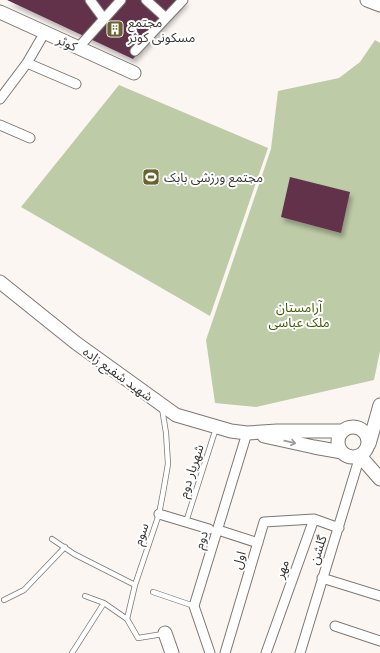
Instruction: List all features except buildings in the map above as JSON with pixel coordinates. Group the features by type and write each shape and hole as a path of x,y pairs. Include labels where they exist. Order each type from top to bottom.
{"main road":[{"path":"367,0 380,5"},
{"name":"کوثر","path":"0,12 134,73"},
{"name":"شهید شفیع زاده","path":"0,282 76,343 176,415 231,431 250,433 342,452"},
{"path":"361,428 380,399"},
{"path":"380,405 365,450 380,479"},
{"path":"353,426 361,428 369,440 365,450 355,457 350,457 339,448 338,439 342,431 346,428 353,426"},
{"name":"شهید شفیع زاده","path":"250,433 305,430 342,431"},
{"path":"365,450 380,469"},
{"path":"165,634 172,653"}],"street":[{"path":"90,0 104,19"},
{"path":"78,48 121,0"},
{"path":"146,0 166,18"},
{"path":"135,51 183,0"},
{"path":"0,99 3,88 27,63 45,32"},
{"path":"27,63 76,84"},
{"path":"0,125 30,138"},
{"name":"دوم","path":"194,606 213,529 250,433"},
{"name":"گلشن","path":"300,653 338,528 365,450"},
{"path":"159,514 258,543"},
{"path":"314,519 338,528"},
{"name":"اول","path":"225,653 264,522 314,519"},
{"name":"مهر","path":"266,653 314,519"},
{"path":"322,578 380,596"},
{"path":"194,606 210,653"},
{"path":"335,626 380,641"}],"lane":[{"name":"سوم","path":"127,618 135,585 159,514 168,464 162,405"},
{"name":"شهریار دوم","path":"186,522 217,427"},
{"path":"52,540 74,554 135,585"},
{"path":"4,600 24,590 65,547"},
{"path":"153,592 194,606"},
{"path":"86,596 104,603 127,618 138,638 165,634"},
{"path":"72,653 104,603"}],"green space":[{"name":"آرامستان ملک عباسی","path":"375,40 380,43 380,351 374,380 256,407 215,403 206,340 271,149 278,91 339,78 360,62"},
{"name":"مجتمع ورزشی بابک","path":"119,85 268,148 210,316 21,207"}],"place":[{"name":"مجتمع مسکونی کوثر","path":"115,29"},
{"name":"مجتمع ورزشی بابک","path":"151,177"}]}
